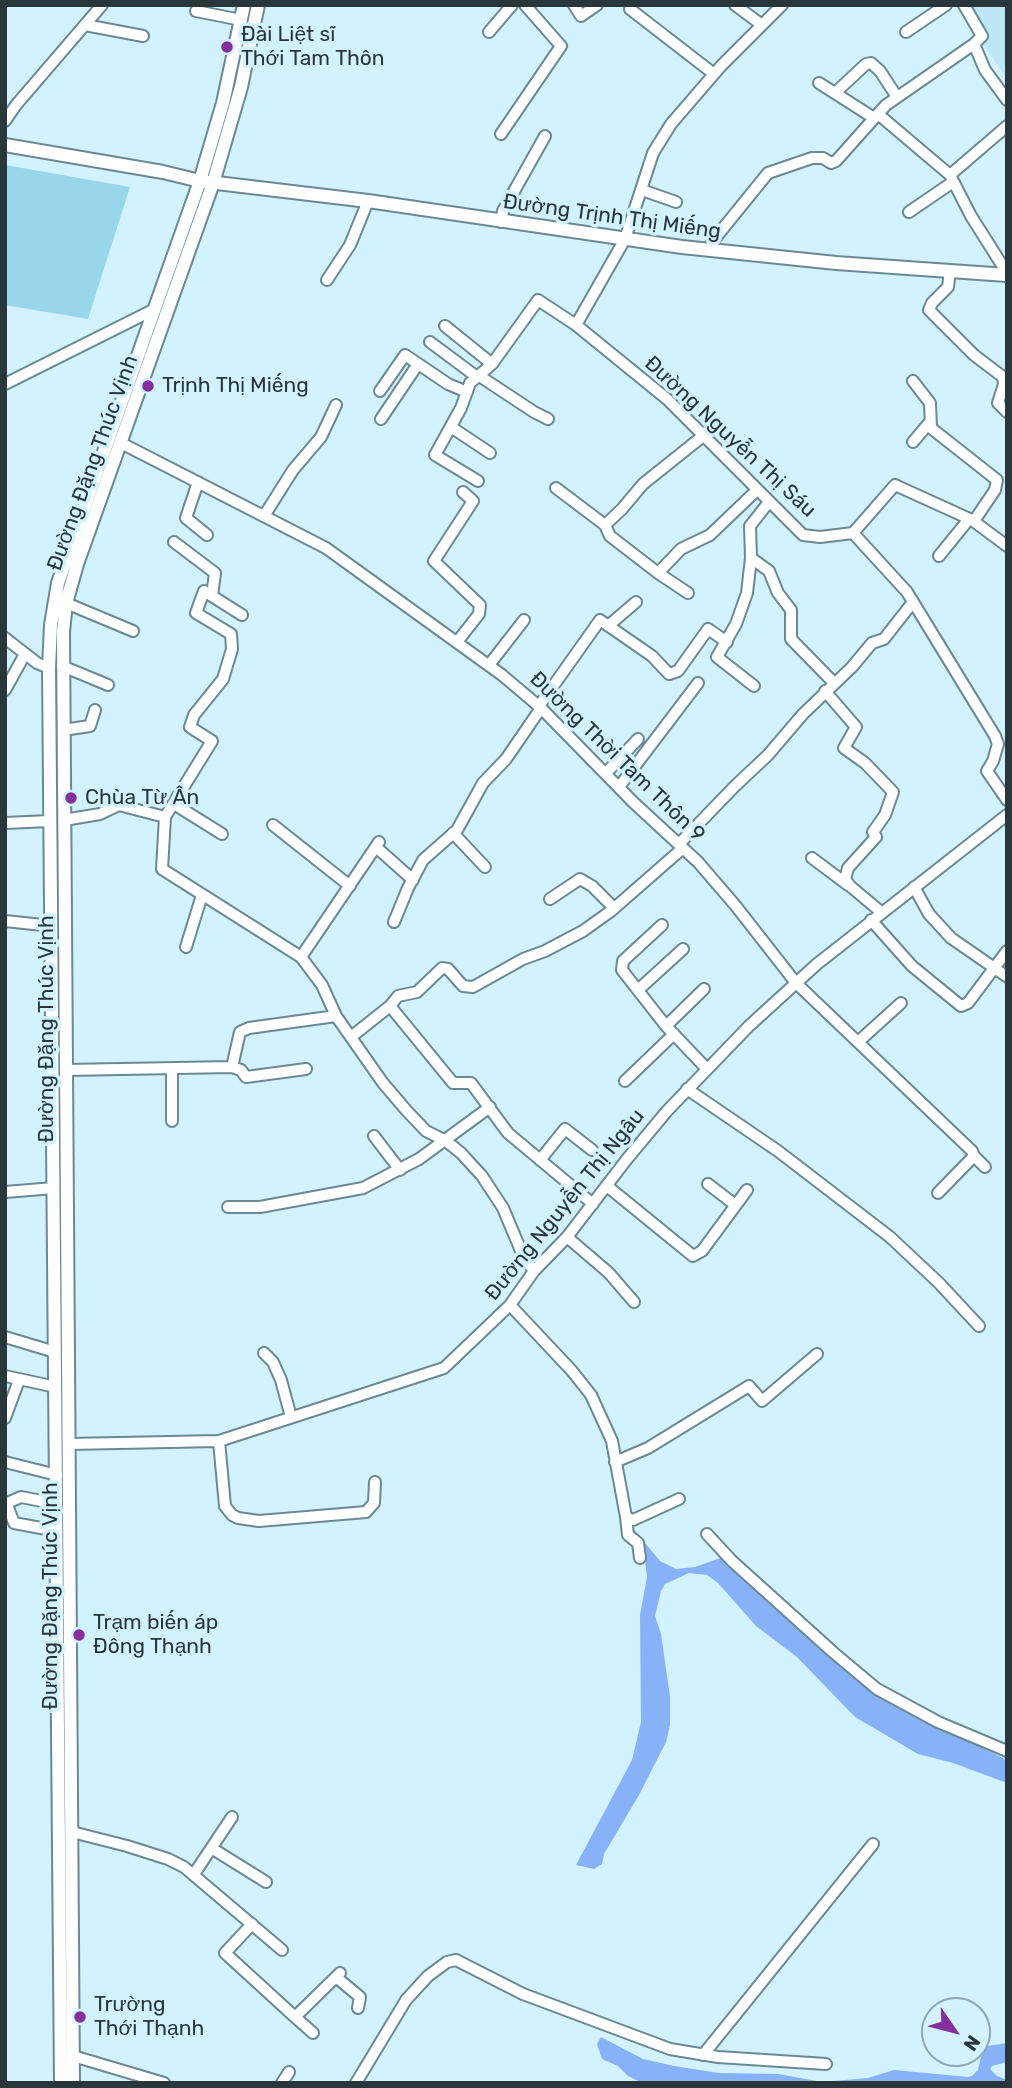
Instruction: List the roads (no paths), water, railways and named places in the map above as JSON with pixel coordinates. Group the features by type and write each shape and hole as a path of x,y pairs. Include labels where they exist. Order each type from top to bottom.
{"main road":[{"name":"Đường Đặng Thúc Vịnh","path":"73,2083 72,1832 63,1444 66,1070 57,820 55,667 76,564 121,443 206,182 244,5"},
{"name":"Đường Đặng Thúc Vịnh","path":"61,2083 57,1475 63,1444 55,1352 52,926 63,730 51,625 58,583 155,309 241,87 258,5"},
{"name":"Đường Trịnh Thị Miếng","path":"5,145 206,182 369,201 712,251 1007,274"}],"street":[{"path":"5,121 102,5"},
{"path":"489,32 512,5"},
{"path":"501,134 561,46 525,5"},
{"path":"574,5 581,16 597,5"},
{"path":"735,5 762,25"},
{"path":"576,325 625,239 653,153 671,124 714,74 782,5"},
{"path":"906,32 946,5"},
{"path":"712,251 712,242 768,173 812,158 823,158 831,163 836,161 897,97 974,44 982,36 964,5"},
{"path":"630,9 714,74"},
{"path":"196,11 241,20"},
{"path":"85,25 143,36"},
{"path":"974,44 985,70 1007,100"},
{"path":"835,93 866,64 871,63 880,71 897,97"},
{"path":"819,83 876,116 952,178 971,216 1007,274"},
{"path":"909,212 952,178 1007,126"},
{"path":"501,222 503,211 545,136"},
{"path":"642,190 676,202"},
{"path":"327,280 350,245 369,201"},
{"path":"950,271 948,287 932,303 929,310 974,355 1003,377 999,403 1007,412"},
{"name":"Đường Nguyễn Thị Sáu","path":"492,364 538,300 576,325 667,399 803,535 820,537 853,533"},
{"path":"5,383 155,309"},
{"path":"446,326 492,364 470,383 451,427 435,455 478,481"},
{"path":"430,342 477,376 548,419"},
{"path":"380,391 405,355 447,384 467,392"},
{"path":"381,419 418,364"},
{"path":"913,442 929,423 931,411 930,403 914,382"},
{"path":"264,516 293,470 321,437 336,405"},
{"path":"929,423 931,428 997,480 995,490 939,556"},
{"path":"451,427 490,453"},
{"path":"605,525 643,484 704,436"},
{"name":"Đường Thời Tam Thôn 9","path":"121,443 326,548 489,665 540,707 681,846 735,905 796,983 964,1142 985,1167"},
{"path":"996,485 1007,473"},
{"path":"198,482 186,519 206,535"},
{"path":"1007,546 972,520 895,485 853,533 913,602 995,736 998,744 987,771 1007,800"},
{"path":"556,488 605,525 610,536 688,593"},
{"path":"658,573 681,549 710,535 757,490"},
{"path":"457,642 479,614 480,605 435,561 473,500 463,492"},
{"path":"754,686 718,657 747,593 751,558 750,526 769,502"},
{"path":"174,542 215,573 212,596"},
{"path":"751,558 769,571 778,593 792,613 792,639 830,687 856,727 844,748 865,763 893,792 885,815 873,832 876,837 848,868 845,879 850,886"},
{"path":"242,615 204,591 196,613 231,634 232,649 223,679 194,715 190,727 212,741 166,817 162,869 276,939 300,957 322,985 336,1016 383,1083 426,1131 446,1141 461,1153 482,1176 503,1208 524,1258 534,1271"},
{"path":"608,626 636,601"},
{"path":"351,1037 390,1006 398,996 422,989 445,967 463,986 473,987 523,958 545,951 583,931 614,908 681,846 872,643 884,639 913,602"},
{"path":"66,603 133,631"},
{"path":"489,665 524,620"},
{"path":"394,922 423,860 453,833 482,783 506,758 600,620 652,656 669,674 678,671 708,629 727,642"},
{"path":"5,638 37,663 108,685"},
{"path":"5,690 25,654"},
{"path":"619,787 698,683"},
{"path":"63,730 90,726 95,710"},
{"path":"606,773 638,739"},
{"path":"174,804 222,834"},
{"path":"5,823 100,814 119,806 166,817"},
{"name":"Đường Nguyễn Thị Ngâu","path":"63,1444 219,1441 444,1368 510,1305 534,1271 567,1237 627,1159 706,1068 796,983 881,912 1007,815"},
{"path":"273,825 350,886"},
{"path":"453,833 485,867"},
{"path":"300,957 377,845 412,880"},
{"path":"812,858 881,912"},
{"path":"550,899 579,879 592,886 614,908"},
{"path":"914,887 929,914 951,938 1006,976"},
{"path":"186,947 202,895"},
{"path":"871,920 912,966 961,1006 968,1003 1007,951"},
{"path":"5,921 52,926"},
{"path":"662,925 623,961 622,970 670,1030 706,1068"},
{"path":"638,990 683,949"},
{"path":"625,1082 704,989"},
{"path":"858,1042 901,1003"},
{"path":"390,1006 453,1083 471,1083 508,1133 593,1204"},
{"path":"232,1067 240,1032 249,1028 336,1016"},
{"path":"66,1070 232,1067 241,1070 246,1077 306,1069"},
{"path":"172,1069 172,1121"},
{"path":"687,1089 778,1151 890,1237 939,1283 979,1326"},
{"path":"228,1208 260,1207 363,1188 400,1170 446,1141 490,1107"},
{"path":"540,1160 565,1129 592,1150"},
{"path":"374,1136 400,1170"},
{"path":"938,1193 974,1157"},
{"path":"708,1184 734,1204"},
{"path":"607,1186 693,1256 702,1251 734,1204 747,1190"},
{"path":"5,1192 54,1188"},
{"path":"567,1237 609,1273 634,1302"},
{"path":"510,1305 591,1395 612,1441 628,1535 638,1543 640,1558"},
{"path":"5,1337 55,1352"},
{"path":"264,1353 273,1362 281,1380 291,1418"},
{"path":"615,1462 648,1448 749,1386 762,1401 817,1354"},
{"path":"5,1376 56,1387"},
{"path":"5,1418 19,1380"},
{"path":"219,1441 225,1506 238,1518 259,1521 366,1511 374,1503 375,1482"},
{"path":"5,1462 57,1475"},
{"path":"57,1504 21,1497 6,1504 14,1523 57,1531"},
{"path":"626,1517 633,1520 679,1499"},
{"path":"707,1534 722,1548 725,1555 877,1689 937,1722 1007,1751"},
{"path":"194,1874 213,1849 232,1816"},
{"path":"72,1832 168,1859 194,1874 282,1950"},
{"path":"703,2055 873,1844"},
{"path":"213,1849 266,1882"},
{"path":"252,1924 225,1953 313,2033"},
{"path":"356,2083 406,2000 428,1976 446,1962 456,1960 523,1994 670,2049 703,2055 826,2064"},
{"path":"295,2017 338,1975 360,1997 358,2008"},
{"path":"73,2056 164,2083"},
{"path":"282,2083 289,2072"}],"water":[{"path":"631,1526 660,1561 676,1569 695,1567 723,1557 823,1648 953,1733 1007,1760 1007,1783 953,1763 918,1754 855,1717 797,1657 756,1626 718,1583 707,1575 689,1573 665,1584 655,1616 661,1634 670,1697 670,1725 666,1742 604,1854 602,1864 594,1869 576,1865 632,1760 641,1722 640,1615 647,1577 640,1544 629,1534"},
{"path":"601,2037 643,2059 674,2066 719,2073 778,2074 822,2082 868,2078 894,2070 968,2077 979,2067 991,2067 991,2046 1007,2043 1007,2062 990,2069 1007,2080 1007,2083 642,2083 628,2076 618,2066 602,2059 597,2044"}],"place":[{"name":"Đài Liệt sĩ Thới Tam Thôn","path":"227,47"},
{"name":"Trịnh Thị Miếng","path":"148,386"},
{"name":"Chùa Từ Ân","path":"71,798"},
{"name":"Trạm biến áp Đông Thạnh","path":"79,1635"},
{"name":"Trường Thới Thạnh","path":"80,2017"}]}
